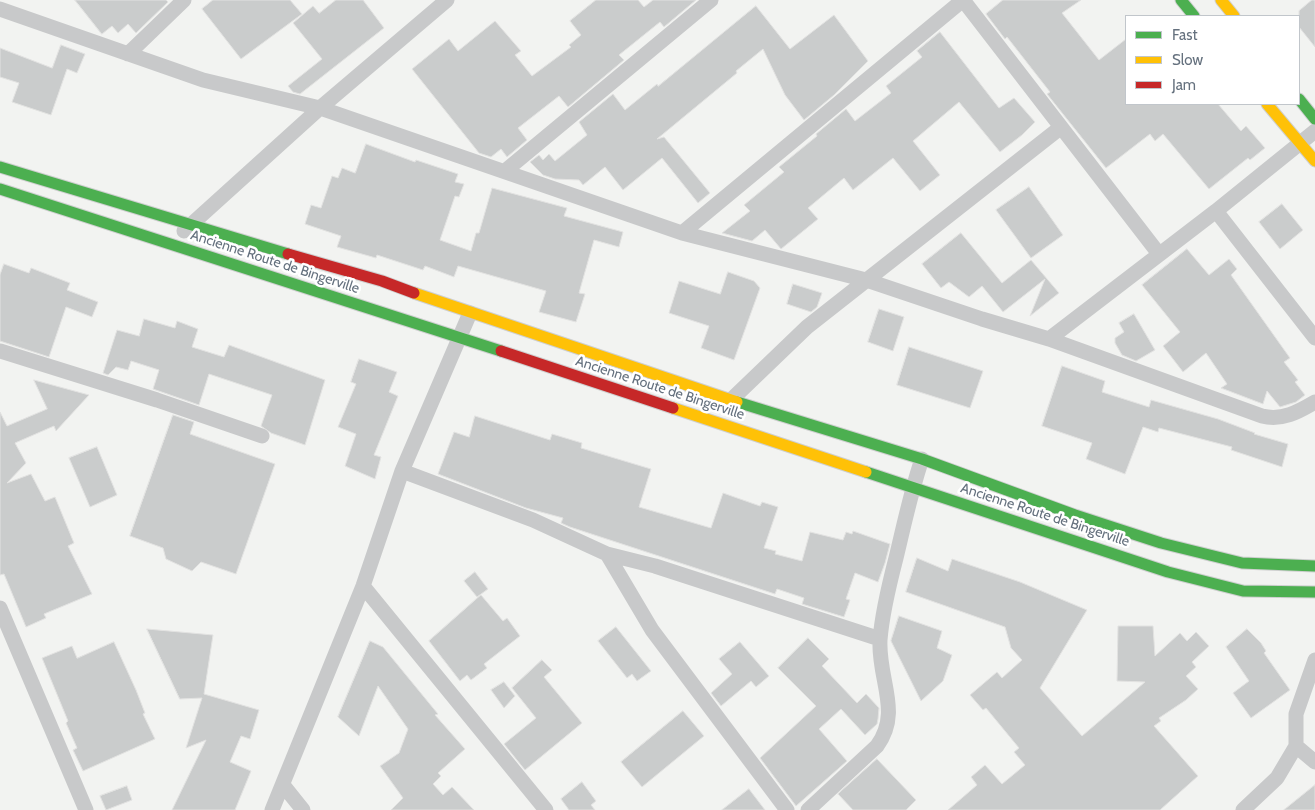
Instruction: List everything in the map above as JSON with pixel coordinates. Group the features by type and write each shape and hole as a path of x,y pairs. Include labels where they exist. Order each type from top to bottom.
{"street":[{"path":"128,54 184,0"},
{"path":"170,244 320,108 447,0"},
{"path":"505,171 711,0"},
{"path":"682,233 963,0 1159,254"},
{"path":"1181,0 1193,15"},
{"path":"1221,0 1233,15"},
{"path":"0,9 203,80 320,108 682,233 866,280 982,319 1049,338 1270,418 1294,414 1315,402"},
{"path":"1300,100 1315,119"},
{"path":"1268,105 1315,161"},
{"path":"731,400 807,327 1060,128"},
{"path":"1049,338 1216,211 1315,131"},
{"name":"Ancienne Route de Bingerville","path":"0,167 189,226 382,281 470,313 731,400 922,459 1075,515 1161,543 1242,563 1295,567 1315,566"},
{"name":"Ancienne Route de Bingerville","path":"0,189 459,337 1168,572 1243,591 1315,592"},
{"path":"1216,211 1315,338"},
{"path":"272,810 363,586 402,471 470,313"},
{"path":"0,351 157,400 262,436"},
{"path":"808,810 885,736 889,720 889,706 880,666 880,639 889,586 912,488 922,459"},
{"path":"402,471 533,520 607,554 655,566 880,639"},
{"path":"607,554 652,630 787,810"},
{"path":"363,586 546,810"},
{"path":"1,614 86,810"},
{"path":"1243,810 1277,778 1296,746 1296,714 1313,674 1315,660"},
{"path":"1296,746 1315,762"},
{"path":"283,785 303,810"}],"building":[{"path":"75,0 166,0 168,2 136,33 128,24 118,33 112,26 102,34"},
{"path":"213,0 290,0 302,14 241,59 202,9"},
{"path":"336,0 363,0 384,28 300,94 293,92 288,86 322,59 293,23 313,6 319,13"},
{"path":"596,0 638,0 644,7 653,0 696,0 664,27 660,22 619,55 624,60 568,107 559,96 518,128 527,140 507,157 501,149 491,157 479,153 412,69 449,39 458,51 495,21 521,51 515,55 532,76 571,47 569,45 581,35 570,21"},
{"path":"1003,0 1081,0 1062,13 1099,60 1125,40 1125,105 1219,105 1241,131 1246,126 1265,148 1250,160 1248,158 1209,189 1163,134 1155,141 1150,134 1106,168 1047,94 1050,92 1007,37 1005,39 986,14"},
{"path":"1312,0 1315,0 1315,47 1300,28 1299,11"},
{"path":"756,6 790,49 834,15 868,61 834,95 804,120 785,95 763,49 736,71 737,73 657,139 664,137 710,193 698,203 662,158 623,190 605,167 583,185 579,180 555,179 543,175 530,162 539,155 543,160 549,154 555,161 587,135 579,122 613,94 625,110 657,84 658,86"},
{"path":"940,32 999,108 1014,98 1035,122 1022,135 1000,152 959,102 913,141 940,175 920,191 893,158 853,190 844,178 808,208 818,219 781,249 765,230 752,241 722,233 750,211 744,205 784,172 779,167 846,109 855,121 891,93 886,86 922,57 917,51"},
{"path":"61,45 85,54 77,73 67,69 51,115 12,102 19,83 0,77 0,48 52,68"},
{"path":"366,144 415,162 416,160 458,174 455,182 464,184 459,197 455,196 440,240 471,251 476,233 479,233 492,188 567,208 564,216 623,232 619,247 594,240 579,293 585,294 576,322 539,312 546,291 458,266 454,277 425,266 423,270 377,255 376,258 337,247 341,236 305,224 311,205 321,208 332,176 338,178 342,168 355,173"},
{"path":"1029,187 1063,235 1031,258 996,210"},
{"path":"1282,204 1303,230 1280,249 1259,222"},
{"path":"961,233 1002,283 1031,260 1059,293 1030,316 1045,279 1003,312 982,286 969,297 949,282 941,288 922,264"},
{"path":"1187,249 1209,275 1229,259 1237,269 1231,275 1290,358 1284,362 1298,380 1295,382 1305,395 1296,402 1280,407 1267,391 1263,404 1221,388 1227,384 1206,353 1183,372 1163,346 1180,332 1142,285"},
{"path":"4,264 29,273 31,268 70,283 67,290 98,302 92,317 66,307 49,357 0,341 0,275"},
{"path":"728,272 754,281 760,288 734,360 701,348 709,326 669,313 679,281 720,294"},
{"path":"793,284 822,293 817,307 811,312 787,304"},
{"path":"879,309 904,317 893,351 868,342"},
{"path":"1134,314 1155,350 1136,361 1122,355 1115,343 1115,338 1124,332 1119,323"},
{"path":"144,319 175,328 177,321 198,329 192,347 224,357 229,345 325,380 305,445 271,433 261,426 272,395 209,374 199,405 153,389 159,370 131,361 128,370 116,367 108,375 103,373 117,330 139,336"},
{"path":"909,347 983,371 970,408 897,385"},
{"path":"359,359 397,372 389,392 398,396 374,455 381,457 375,479 345,466 356,434 338,427 356,384 351,382"},
{"path":"1062,366 1105,381 1102,392 1149,407 1151,400 1218,419 1254,434 1288,444 1282,467 1231,450 1232,447 1159,428 1158,432 1143,427 1125,474 1086,459 1092,443 1042,426"},
{"path":"34,380 89,395 56,431 54,426 15,443 26,463 7,483 31,474 45,501 55,497 74,543 68,546 92,594 44,614 46,618 26,627 4,574 0,575 0,412 7,426 47,409"},
{"path":"173,415 194,422 190,434 275,464 236,574 201,562 192,571 166,559 163,548 130,536"},
{"path":"475,416 550,440 552,434 582,443 581,448 651,469 639,507 711,528 723,493 760,506 762,502 778,507 764,548 776,551 775,554 802,561 810,532 843,540 846,532 852,534 853,531 890,544 878,582 855,573 846,599 850,600 844,617 802,604 804,598 777,589 775,594 570,527 561,523 563,518 526,508 438,474 454,432 469,437"},
{"path":"97,447 117,495 90,507 69,458"},
{"path":"917,558 948,571 952,559 1020,582 1087,610 1040,688 1082,736 1145,682 1117,681 1118,626 1153,626 1155,656 1180,633 1187,641 1196,632 1209,646 1192,662 1196,667 1186,676 1198,689 1186,700 1159,718 1161,721 1154,726 1198,776 1160,810 948,810 977,785 971,777 985,765 1002,784 1025,765 1014,752 1019,748 986,708 983,710 970,695 997,672 1002,678 1022,660 1011,648 1005,627 906,592"},
{"path":"475,572 488,589 477,597 464,581"},
{"path":"481,595 503,621 507,618 520,636 484,664 487,668 471,680 467,675 460,681 429,641"},
{"path":"899,616 942,631 937,648 952,655 943,681 921,701 891,641"},
{"path":"616,627 651,671 637,681 632,674 627,678 598,641"},
{"path":"147,629 213,635 204,694 259,710 250,739 241,736 230,762 251,771 235,810 172,810 206,740 186,748 202,698 180,699"},
{"path":"1247,629 1261,643 1266,651 1264,653 1290,690 1251,718 1233,693 1249,681 1226,647"},
{"path":"808,638 829,659 822,666 857,703 866,694 879,708 877,724 865,735 841,709 819,729 847,761 796,806 760,758 816,706 778,668"},
{"path":"370,641 383,647 438,714 435,715 465,749 438,773 441,776 433,784 443,795 452,787 474,810 391,810 403,798 380,766 399,753 408,729 378,686 359,736 338,717"},
{"path":"114,642 136,690 145,713 143,714 155,739 83,771 73,750 77,748 66,723 68,721 42,658 72,646 77,658"},
{"path":"740,642 769,676 756,687 751,681 721,706 711,693 732,674 719,659"},
{"path":"542,660 552,670 544,677 582,723 525,770 504,744 536,718 512,688"},
{"path":"504,682 515,696 504,708 491,690"},
{"path":"683,711 704,736 642,787 621,762"},
{"path":"877,759 916,800 906,810 853,810 838,794"},
{"path":"582,782 596,801 591,805 595,810 569,810 561,799"},
{"path":"1315,785 1315,810 1284,810"},
{"path":"127,786 132,800 106,810 100,796"},
{"path":"749,789 765,810 722,810"}],"traffic: fast":[{"path":"1181,0 1193,15"},
{"path":"1300,100 1315,119"},
{"path":"0,167 288,254"},
{"path":"0,189 501,351"},
{"path":"737,402 922,459 1075,515 1161,543 1242,563 1315,566"},
{"path":"866,472 1168,572 1243,591 1315,592"}],"traffic: slow":[{"path":"1221,0 1233,15"},
{"path":"1268,105 1315,161"},
{"path":"414,293 737,402"},
{"path":"673,408 866,472"}],"traffic: jam":[{"path":"288,254 382,281 414,293"},
{"path":"501,351 673,408"}]}
